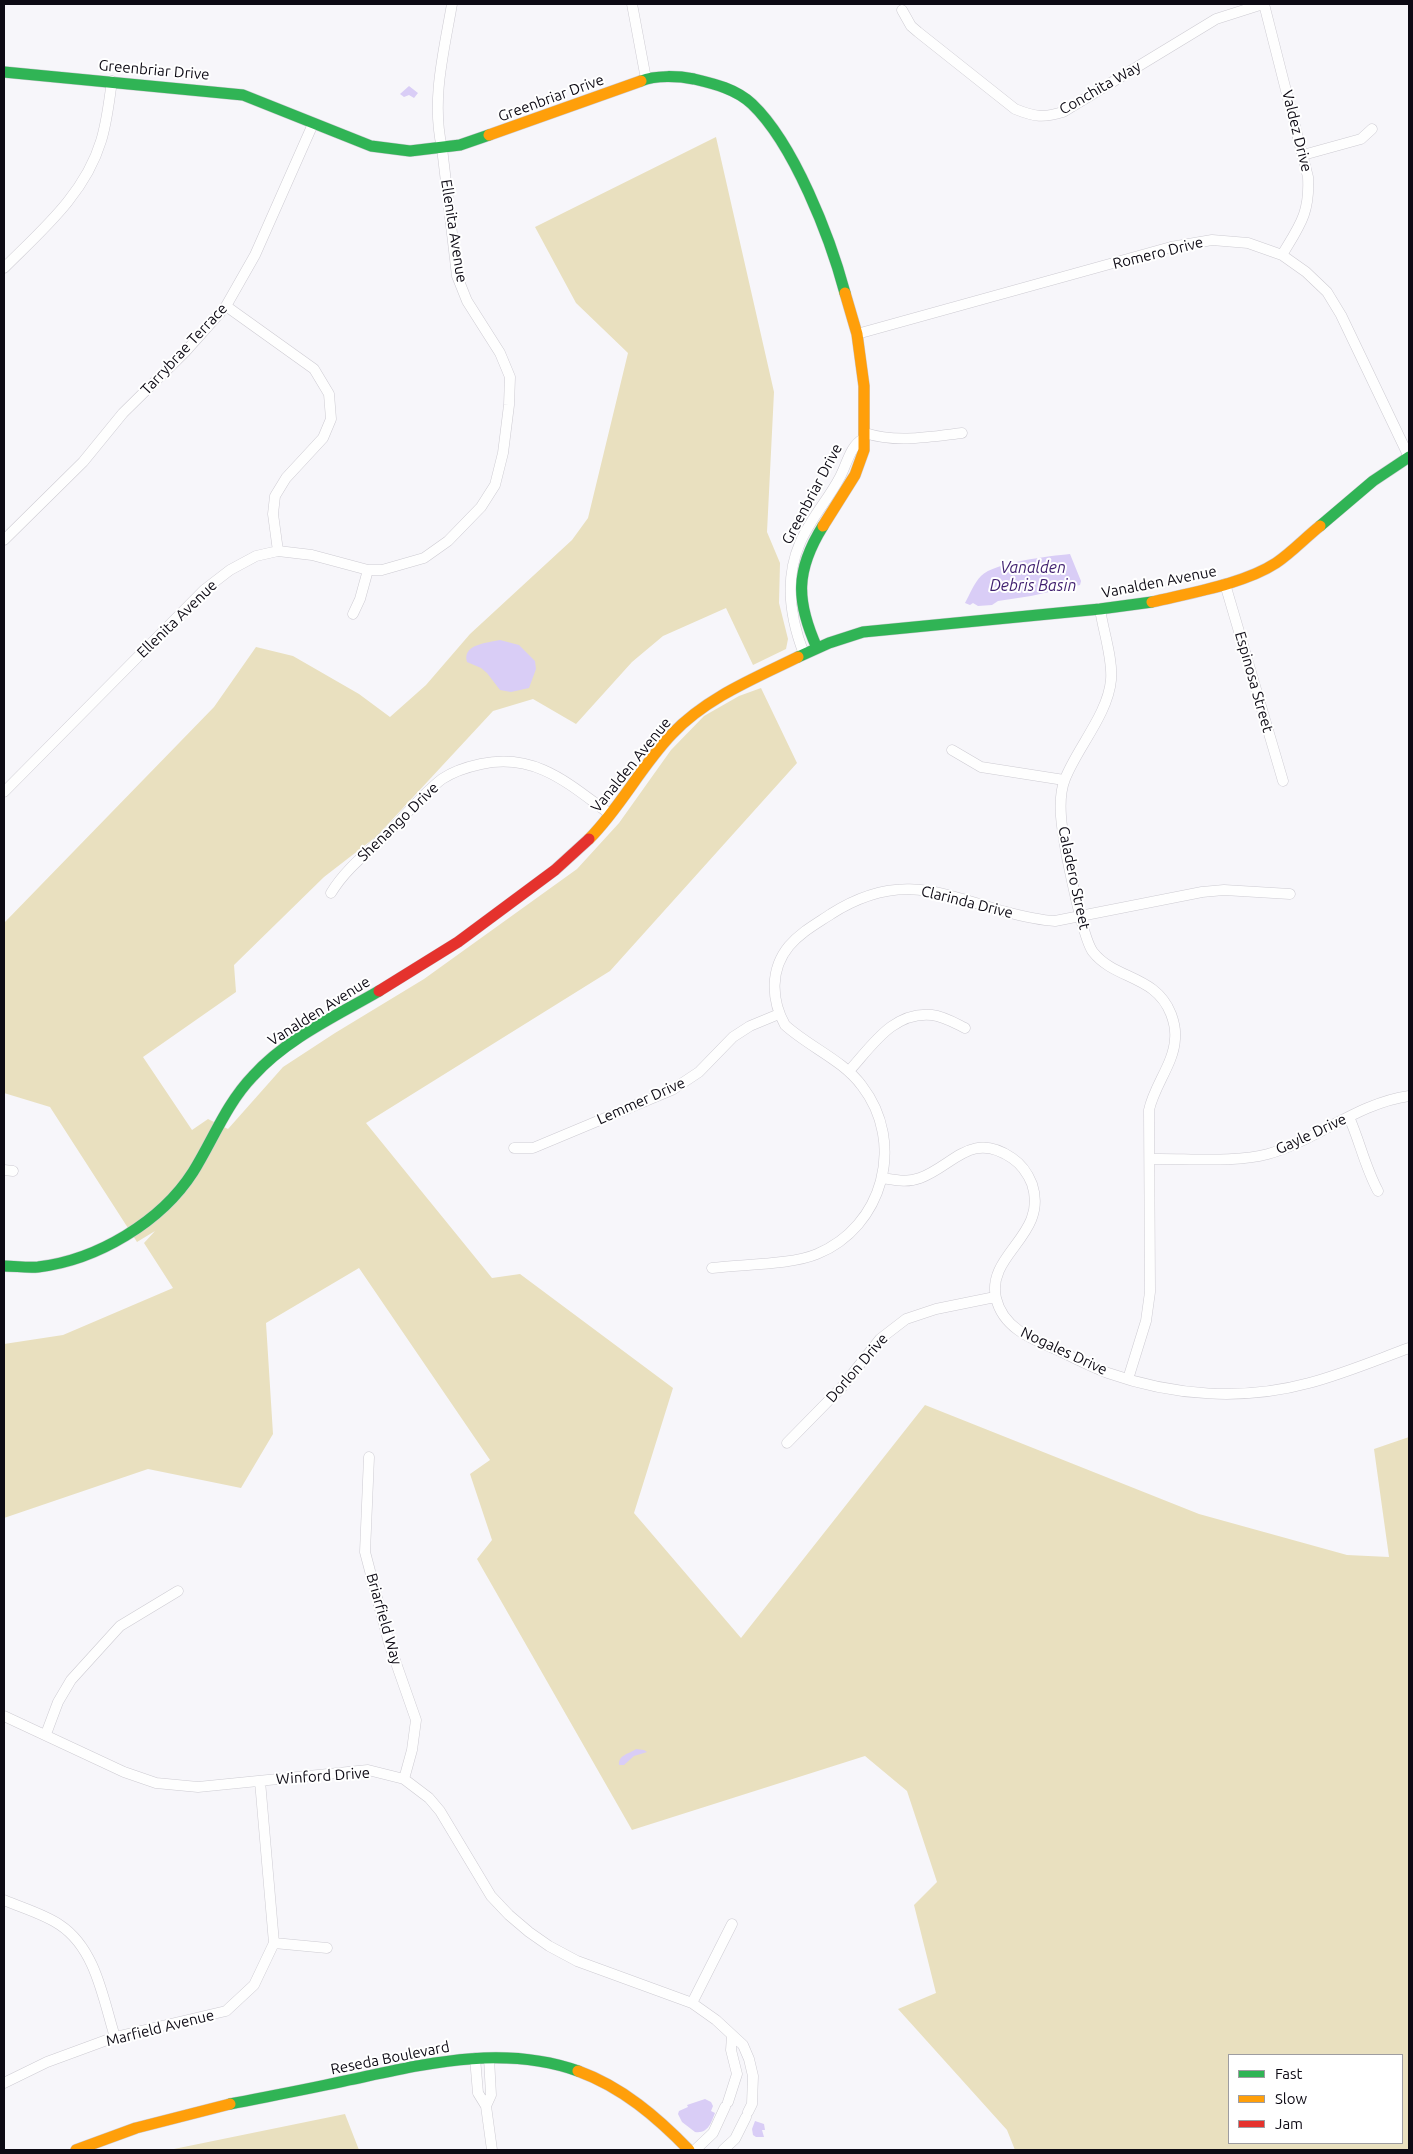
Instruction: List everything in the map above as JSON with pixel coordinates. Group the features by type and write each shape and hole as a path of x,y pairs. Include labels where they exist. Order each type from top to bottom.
{"main road":[{"name":"Greenbriar Drive","path":"4,72 226,92 244,96 371,146 410,150 460,145 491,136 646,79 683,77 722,85 751,103 776,131 800,176 834,253 857,334 864,386 865,446 855,475 817,536 807,558 802,579 801,599 805,620 817,648"},
{"name":"Vanalden Avenue","path":"4,1266 38,1266 73,1259 109,1243 166,1205 189,1178 237,1095 254,1074 274,1056 310,1032 441,954 567,859 586,843 671,735 704,706 739,685 817,648 846,636 863,632 1100,609 1151,602 1225,584 1261,571 1276,563 1373,481 1409,457"},
{"name":"Reseda Boulevard","path":"76,2150 123,2132 196,2112 451,2060 508,2057 543,2061 606,2083 658,2118 689,2150"}],"street":[{"name":"Ellenita Avenue","path":"4,792 204,590 230,570 256,556 278,551 312,555 368,570 382,570 424,558 448,541 481,507 495,485 503,453 510,405 510,377 500,353 467,301 457,276 442,148 438,133 437,97 452,4"},
{"path":"632,4 646,79"},
{"name":"Conchita Way","path":"902,10 918,32 1015,109 1033,116 1048,116 1063,112 1216,19 1264,4"},
{"name":"Valdez Drive","path":"1264,4 1304,155 1308,177 1309,197 1304,217 1282,255"},
{"path":"4,268 65,207 84,179 101,142 112,81"},
{"name":"Tarrybrae Terrace","path":"4,540 83,462 123,413 185,352 226,306 255,255 313,124"},
{"path":"1304,155 1362,139 1372,129"},
{"name":"Romero Drive","path":"857,334 1171,247 1212,240 1248,243 1282,255 1327,292 1341,315 1409,457"},
{"path":"226,306 314,369 330,394 331,420 323,438 286,478 275,496 273,514 278,551"},
{"path":"864,436 904,439 962,434"},
{"name":"Greenbriar Drive","path":"804,654 791,613 791,584 797,553 807,531 840,477 854,447 864,436"},
{"path":"352,614 360,599 368,570"},
{"name":"Espinosa Street","path":"1225,584 1283,781"},
{"name":"Caladero Street","path":"1100,609 1111,679 1104,705 1064,780 1060,812 1068,859 1086,937 1093,952 1108,965 1144,982 1157,992 1168,1006 1174,1023 1175,1040 1172,1053 1152,1094 1149,1110 1150,1292 1146,1321 1128,1379"},
{"path":"952,750 981,767 1064,780"},
{"name":"Shenango Drive","path":"332,893 346,871 382,840 429,790 444,778 462,769 492,762 538,766 557,776 610,814"},
{"name":"Clarinda Drive","path":"712,1268 800,1260 816,1255 835,1245 861,1222 873,1204 882,1178 886,1140 876,1110 863,1086 849,1071 795,1034 785,1025 779,1014 774,997 776,974 784,952 797,936 858,899 881,892 910,888 934,890 1035,920 1055,921 1202,892 1224,890 1290,894"},
{"name":"Lemmer Drive","path":"514,1148 533,1148 672,1090 699,1072 733,1037 750,1026 779,1014"},
{"path":"849,1071 886,1030 900,1019 932,1015 965,1028"},
{"name":"Gayle Drive","path":"1150,1159 1251,1158 1285,1148 1374,1105 1395,1098 1409,1096"},
{"path":"1349,1117 1361,1144 1367,1172 1378,1191"},
{"path":"882,1178 902,1181 919,1179 957,1154 985,1148 999,1151 1012,1158 1022,1167 1030,1178 1035,1193 1035,1209 1030,1225 1005,1259 998,1272 995,1296"},
{"name":"Nogales Drive","path":"995,1296 1001,1312 1025,1336 1108,1373 1184,1392 1240,1394 1310,1383 1409,1348"},
{"name":"Dorlon Drive","path":"788,1443 842,1387 880,1339 906,1319 936,1309 995,1296"},
{"name":"Briarfield Way","path":"369,1457 364,1552 389,1643 416,1720 412,1750 404,1779"},
{"path":"46,1734 58,1702 71,1680 120,1626 178,1591"},
{"name":"Winford Drive","path":"4,1716 124,1772 156,1783 198,1787 368,1770 404,1779 429,1798 440,1812 491,1896 529,1932 578,1962 692,2003 716,2020 743,2045 749,2058 753,2076 752,2104 735,2139 723,2150"},
{"path":"260,1781 274,1944 326,1948"},
{"path":"4,1900 60,1924 78,1941 90,1960 115,2037"},
{"path":"692,2003 732,1924"},
{"name":"Marfield Avenue","path":"4,2082 47,2062 115,2037 226,2011 254,1985 274,1944"},
{"path":"695,2150 713,2133 737,2074 731,2050 732,2036"},
{"path":"475,2058 478,2093 486,2106 492,2150"},
{"path":"486,2106 491,2095 489,2058"}],"shaded area":[{"path":"716,137 774,392 767,532 780,563 779,603 788,639 786,649 753,665 726,608 663,636 632,662 576,724 533,699 493,711 377,836 324,877 234,965 236,992 143,1057 192,1130 208,1119 228,1129 283,1067 424,979 577,869 619,823 671,750 704,716 739,696 761,688 797,763 610,971 366,1123 492,1278 520,1274 673,1388 634,1513 741,1638 925,1405 1199,1514 1347,1555 1389,1557 1374,1449 1409,1437 1409,2150 1015,2150 1007,2130 898,2009 936,1993 914,1905 937,1882 907,1791 865,1756 632,1830 477,1559 492,1540 470,1474 490,1460 359,1268 266,1323 273,1434 241,1488 148,1469 4,1518 4,1344 63,1335 173,1288 144,1243 155,1231 137,1242 50,1107 4,1093 4,923 214,707 256,647 293,656 359,694 390,717 426,685 470,634 572,540 588,518 628,353 576,303 535,227"},
{"path":"345,2114 359,2150 169,2150"}],"water":[{"path":"409,86 418,93 414,98 409,95 404,97 400,94"},
{"name":"Vanalden Debris Basin","path":"1070,554 1081,581 1080,585 998,601 992,605 978,606 973,603 970,605 965,603 976,582 988,571 1023,560"},
{"path":"500,640 519,645 535,661 536,669 529,688 511,692 500,690 487,673 467,662 466,656 472,648 477,645"},
{"path":"636,1749 647,1752 634,1756 624,1765 619,1765 622,1757"},
{"path":"705,2099 711,2102 713,2106 711,2111 715,2113 706,2130 695,2132 682,2122 678,2114 679,2111 688,2107 687,2105"},
{"path":"755,2121 764,2124 765,2130 762,2130 764,2137 753,2135 752,2129"}],"traffic: fast":[{"path":"4,72 243,95 371,146 410,151 460,145 489,135"},
{"path":"641,81 667,77 694,79 717,85 739,94 752,104 767,121 782,143 809,192 830,245 845,293"},
{"path":"1320,526 1373,481 1409,457"},
{"path":"817,648 805,615 802,601 802,586 807,557 823,526"},
{"path":"798,657 829,643 863,632 1100,609 1152,602"},
{"path":"4,1266 38,1267 60,1263 83,1256 126,1236 164,1207 180,1190 193,1172 235,1098 266,1063 296,1039 379,991"},
{"path":"230,2104 406,2068 464,2059 521,2059 549,2063 578,2071"}],"traffic: slow":[{"path":"489,135 641,81"},
{"path":"823,526 855,475 864,450 864,386 857,334 845,293"},
{"path":"1152,602 1216,587 1248,577 1282,559 1320,526"},
{"path":"589,839 611,814 650,759 685,721 731,690 798,657"},
{"path":"578,2071 624,2094 664,2126 689,2150"},
{"path":"76,2150 136,2128 230,2104"}],"traffic: jam":[{"path":"379,991 458,942 555,870 589,839"}]}
